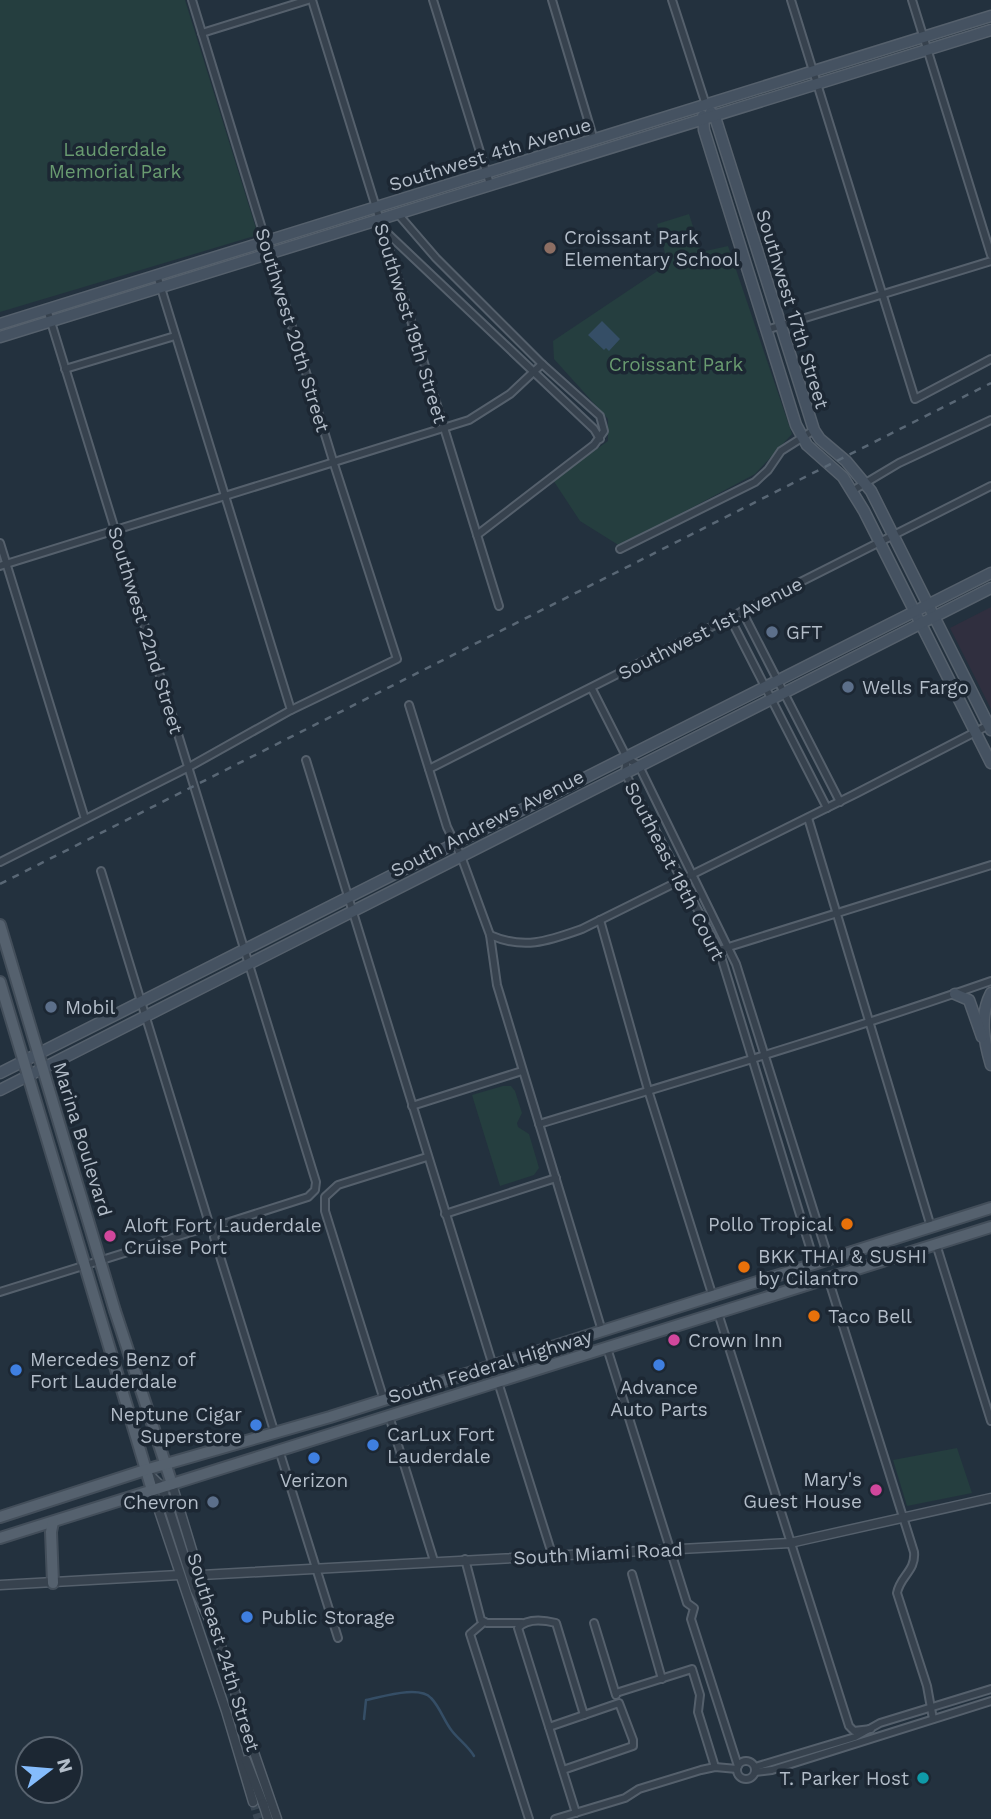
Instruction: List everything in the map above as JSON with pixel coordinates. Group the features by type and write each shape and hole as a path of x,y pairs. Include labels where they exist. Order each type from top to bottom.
{"main road":[{"name":"Southwest 4th Avenue","path":"0,324 991,16"},
{"name":"Southwest 4th Avenue","path":"0,337 270,253 382,224 398,214 490,184 991,30"},
{"name":"Southwest 17th Street","path":"706,105 715,117 814,430 864,482 894,535 990,727"},
{"path":"701,120 706,105"},
{"name":"Southwest 17th Street","path":"701,120 796,425 807,445 834,467 852,491 991,764"},
{"name":"South Andrews Avenue","path":"0,1073 991,573"},
{"name":"South Andrews Avenue","path":"0,1090 991,588"},
{"name":"Marina Boulevard","path":"0,925 101,1261 166,1465 162,1487"},
{"name":"Marina Boulevard","path":"0,982 145,1470 162,1487"},
{"path":"955,993 969,1000 991,1065"},
{"path":"986,1046 984,1023 991,993"},
{"name":"South Federal Highway","path":"0,1517 145,1470 275,1434 991,1208"},
{"name":"South Federal Highway","path":"0,1538 991,1227"},
{"path":"828,1278 832,1268 846,1254"},
{"path":"808,1284 829,1260"},
{"path":"607,1348 614,1335 626,1324"},
{"path":"588,1353 597,1343 602,1331"},
{"path":"389,1416 402,1394"},
{"path":"371,1421 384,1400"},
{"path":"53,1522 53,1583"}],"street":[{"name":"Southwest 20th Street","path":"191,0 397,659 291,710"},
{"path":"202,33 310,0"},
{"name":"Southwest 19th Street","path":"310,0 499,606"},
{"path":"433,0 490,184"},
{"path":"552,0 594,139"},
{"name":"Southwest 17th Street","path":"672,0 706,105"},
{"path":"791,0 915,399 991,359"},
{"path":"912,0 991,255"},
{"path":"398,214 436,258 542,364 600,416 604,431 600,439 477,535"},
{"path":"382,224 532,373 594,429 600,439"},
{"path":"766,330 991,261"},
{"path":"0,862 188,767 291,710 157,275"},
{"name":"Southwest 22nd Street","path":"47,309 316,1182 315,1190 309,1197 220,1225 214,1237 275,1434"},
{"path":"65,369 175,336"},
{"path":"3,565 469,420 491,408 542,364"},
{"path":"852,491 864,482 991,420"},
{"path":"620,549 755,482 772,465 781,451 814,430"},
{"name":"Southwest 1st Avenue","path":"429,769 991,486"},
{"path":"0,543 3,565 85,819"},
{"path":"743,611 840,802"},
{"path":"730,618 827,808"},
{"path":"592,689 627,758"},
{"path":"409,705 447,827 461,856 490,934 496,985 602,1331"},
{"path":"490,934 507,942 525,944 561,937 808,818 975,732 990,727"},
{"path":"791,738 804,730"},
{"name":"Southeast 18th Court","path":"816,1264 719,950 625,772 627,758 639,766 728,946 829,1260"},
{"path":"306,760 493,1366"},
{"path":"808,818 931,1227"},
{"path":"719,950 991,865"},
{"path":"0,1292 204,1228 208,1220 101,871"},
{"path":"600,920 648,1090 713,1297"},
{"path":"539,1124 764,1053 870,1023 991,981"},
{"path":"412,1106 522,1071"},
{"path":"384,1400 326,1211 325,1197 338,1185 427,1157"},
{"path":"445,1214 556,1178"},
{"path":"936,1244 991,1421"},
{"path":"828,1278 915,1562 899,1583 897,1593 927,1686 933,1719"},
{"path":"718,1313 849,1726 854,1731 871,1729"},
{"path":"607,1348 687,1603 694,1608 691,1619 739,1776 745,1779 751,1777 755,1770 855,1737 880,1723 991,1689"},
{"path":"498,1382 552,1554"},
{"path":"389,1416 434,1561"},
{"path":"279,1450 338,1638"},
{"path":"162,1487 195,1590 222,1646"},
{"name":"Southeast 24th Street","path":"162,1487 201,1574 248,1735 277,1819"},
{"name":"Southeast 24th Street","path":"162,1487 179,1575 190,1600 253,1802"},
{"name":"South Miami Road","path":"201,1574 790,1543 991,1498"},
{"path":"465,1559 481,1620 484,1622"},
{"path":"632,1574 662,1679"},
{"path":"0,1585 179,1575"},
{"path":"529,1819 470,1634 484,1622 556,1623 584,1715"},
{"path":"523,1623 518,1628 576,1812"},
{"path":"563,1770 633,1746 634,1740 619,1703 594,1623"},
{"path":"215,1677 220,1668 228,1666"},
{"path":"616,1693 691,1669 700,1695 698,1712 715,1767"},
{"path":"755,1770 772,1770 988,1702 983,1692"},
{"path":"549,1727 619,1703"},
{"path":"226,1711 264,1806"},
{"path":"248,1735 252,1761 268,1819"},
{"path":"555,1819 625,1798 639,1789 715,1767 738,1768 746,1760 751,1762 755,1770"}],"shaded area":[{"path":"602,321 620,339 609,351 606,348 604,350 588,335"},
{"path":"991,607 991,709 950,628"}],"green space":[{"name":"Lauderdale Memorial Park","path":"0,0 185,0 258,235 0,312"},
{"name":"Croissant Park","path":"689,214 701,252 728,246 792,434 755,474 620,546 580,521 553,480 608,441 608,419 554,359 553,341 668,264 657,224"},
{"path":"511,1086 515,1091 522,1113 518,1127 529,1134 539,1168 534,1175 500,1186 472,1095"},
{"path":"957,1448 972,1493 907,1506 893,1460"}],"waterway":[{"path":"364,1719 366,1700 409,1692 425,1694 431,1698 452,1731 474,1756"}],"tunnel":[{"path":"253,1802 258,1819"}],"railway":[{"path":"0,884 991,383"}],"place":[{"name":"Croissant Park Elementary School","path":"550,248"},
{"name":"GFT","path":"772,632"},
{"name":"Wells Fargo","path":"848,687"},
{"name":"Mobil","path":"51,1007"},
{"name":"Pollo Tropical","path":"847,1224"},
{"name":"Aloft Fort Lauderdale Cruise Port","path":"110,1236"},
{"name":"BKK THAI & SUSHI by Cilantro","path":"744,1267"},
{"name":"Taco Bell","path":"814,1316"},
{"name":"Crown Inn","path":"674,1340"},
{"name":"Advance Auto Parts","path":"659,1365"},
{"name":"Mercedes Benz of Fort Lauderdale","path":"16,1370"},
{"name":"Neptune Cigar Superstore","path":"256,1425"},
{"name":"CarLux Fort Lauderdale","path":"373,1445"},
{"name":"Verizon","path":"314,1458"},
{"name":"Mary's Guest House","path":"876,1490"},
{"name":"Chevron","path":"213,1502"},
{"name":"Public Storage","path":"247,1617"},
{"name":"T. Parker Host","path":"923,1778"}]}
